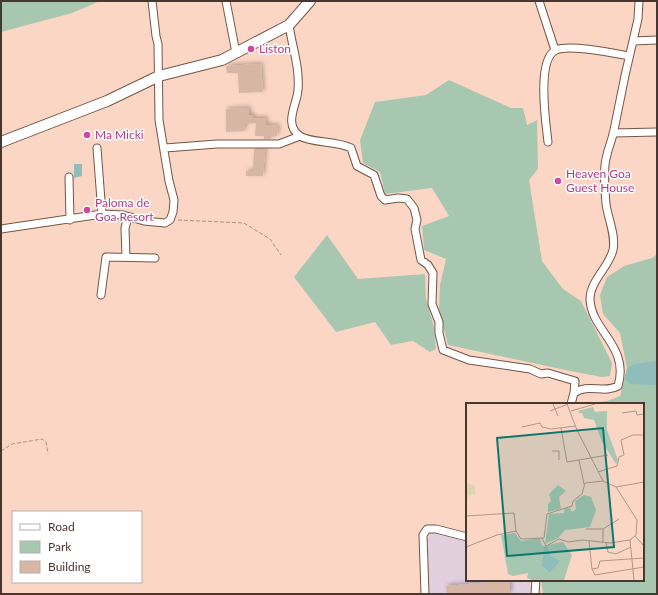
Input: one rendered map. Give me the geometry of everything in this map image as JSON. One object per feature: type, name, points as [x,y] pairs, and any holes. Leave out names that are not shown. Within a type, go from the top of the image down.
[{"type":"street","points":[[1,229],[70,220],[102,214],[165,223],[170,220],[173,212],[174,200],[169,182],[165,148],[159,120],[158,44],[152,1]]},
{"type":"street","points":[[226,1],[236,53]]},
{"type":"street","points":[[1,142],[107,101],[159,76],[222,60],[289,25],[310,1]]},
{"type":"street","points":[[539,1],[554,50]]},
{"type":"street","points":[[574,393],[580,389],[586,388],[612,390],[618,386],[621,375],[619,359],[612,342],[593,310],[590,299],[592,290],[613,250],[613,236],[606,204],[605,165],[638,19],[639,1]]},
{"type":"street","points":[[289,25],[298,79],[298,90],[291,120],[294,130],[300,136]]},
{"type":"street","points":[[633,41],[657,40]]},
{"type":"street","points":[[548,142],[544,72],[548,58],[554,50],[565,48],[580,49],[629,56]]},
{"type":"street","points":[[613,133],[657,132]]},
{"type":"street","points":[[165,148],[217,144],[279,144],[300,136],[343,144],[351,148],[357,166],[363,171],[374,175],[381,196],[385,200],[398,198],[407,199],[414,208],[417,220],[415,229],[421,260],[428,265],[433,273],[432,304],[438,322],[439,333],[444,350],[469,360],[530,368],[541,374],[548,373],[575,381],[571,403]]},
{"type":"street","points":[[97,148],[102,214]]},
{"type":"street","points":[[69,177],[70,220]]},
{"type":"street","points":[[126,257],[125,228],[128,217]]},
{"type":"street","points":[[101,295],[106,257],[155,258]]},
{"type":"street","points":[[425,594],[423,535],[427,529],[436,529],[466,536]]},
{"type":"street","points":[[535,594],[536,581]]},
{"type":"path","points":[[170,220],[244,223],[270,239],[281,255]]},
{"type":"path","points":[[1,451],[12,444],[42,439],[46,442],[48,454]]},
{"type":"shaded area","points":[[431,532],[466,539],[466,581],[530,581],[531,594],[428,594],[425,543]]},
{"type":"green space","points":[[1,1],[100,1],[72,13],[1,32]]},
{"type":"green space","points":[[449,80],[511,108],[523,108],[527,125],[537,120],[538,169],[529,180],[542,261],[563,289],[581,301],[612,363],[610,376],[602,377],[570,371],[448,345],[439,309],[440,285],[446,259],[424,250],[422,226],[449,216],[432,188],[385,194],[380,172],[363,163],[360,140],[375,102],[426,95]]},
{"type":"green space","points":[[327,235],[358,279],[425,274],[426,299],[434,327],[436,349],[430,352],[413,341],[391,345],[375,322],[336,332],[294,277]]},
{"type":"green space","points":[[657,254],[657,594],[543,594],[541,581],[644,581],[644,403],[592,403],[607,401],[620,396],[627,368],[620,333],[603,314],[600,295],[607,277],[624,266],[652,258]]},
{"type":"water","points":[[74,164],[82,164],[82,176],[74,178]]},
{"type":"water","points":[[657,361],[657,385],[630,384],[625,379],[627,368],[634,364]]},
{"type":"building","points":[[261,64],[263,92],[239,93],[238,73],[227,73],[226,66]]},
{"type":"building","points":[[249,108],[249,115],[253,115],[253,118],[266,118],[266,125],[278,126],[277,136],[272,136],[271,139],[264,139],[264,136],[255,136],[256,123],[245,124],[245,131],[226,132],[226,109]]},
{"type":"building","points":[[254,149],[265,149],[263,176],[246,176],[246,171],[253,171]]},
{"type":"building","points":[[510,582],[510,594],[447,594],[446,586]]},
{"type":"place","name":"Liston","points":[[251,49]]},
{"type":"place","name":"Ma Micki","points":[[87,135]]},
{"type":"place","name":"Heaven Goa Guest House","points":[[558,181]]},
{"type":"place","name":"Paloma de Goa Resort","points":[[87,210]]}]
